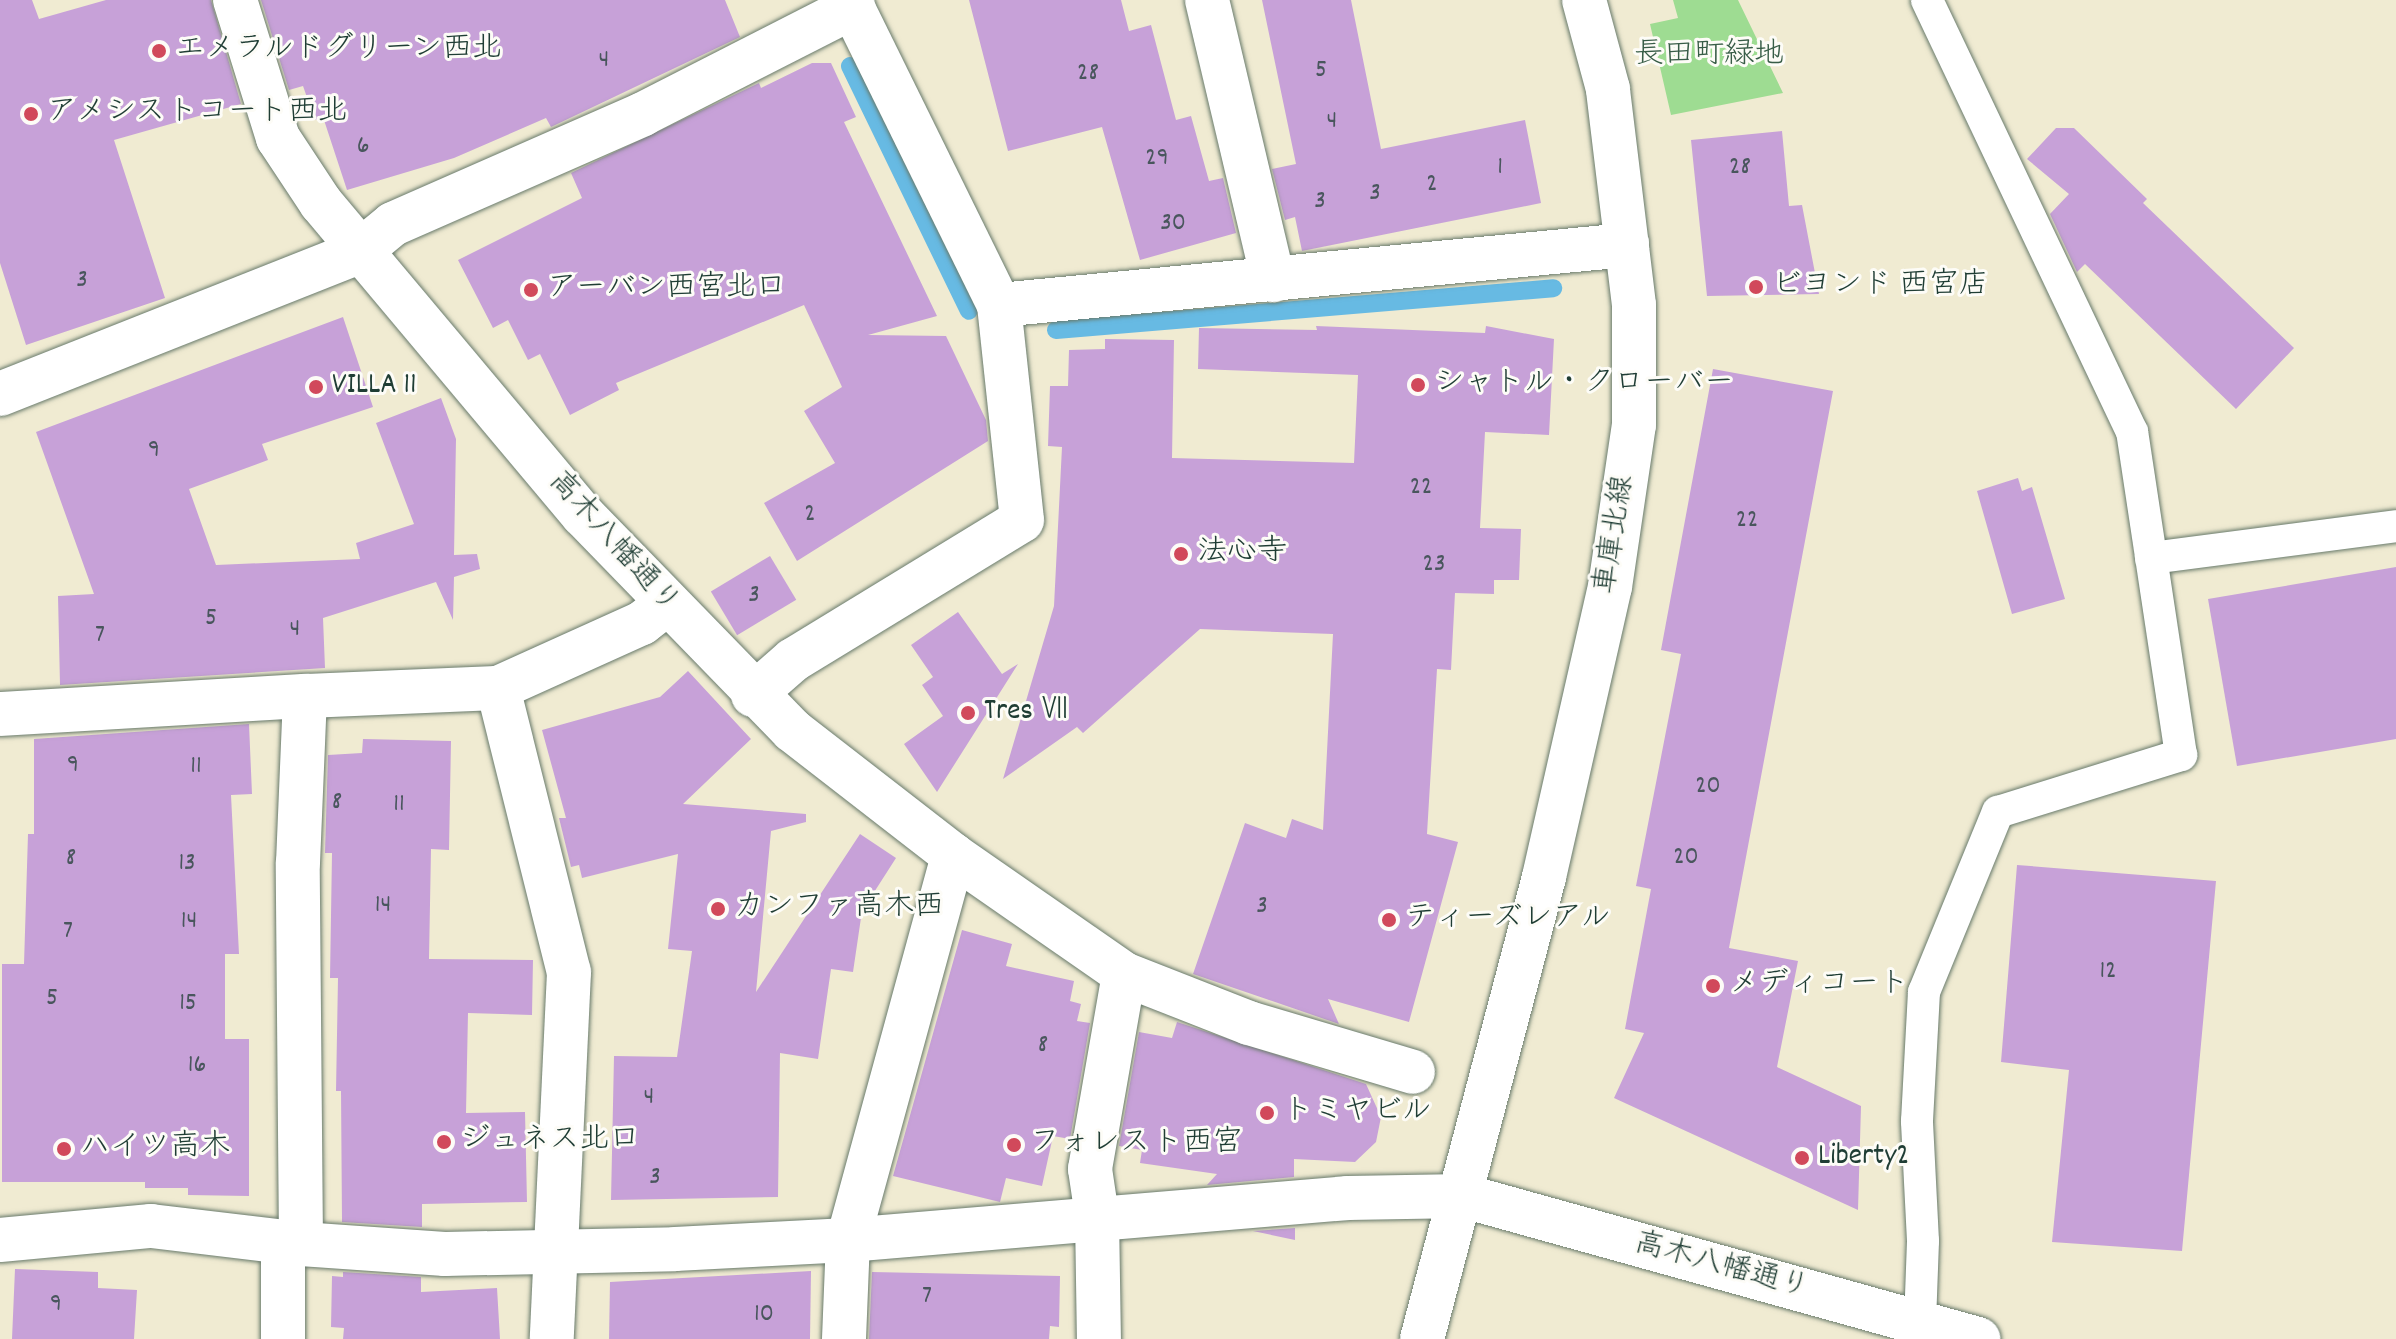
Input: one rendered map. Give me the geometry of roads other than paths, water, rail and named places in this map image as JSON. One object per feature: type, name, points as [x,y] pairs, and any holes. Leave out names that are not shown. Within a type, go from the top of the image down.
[{"type":"street","name":"高木八幡通り","points":[[235,0],[278,138],[359,252],[666,604],[753,695],[953,855],[1124,974],[1249,1023],[1413,1072]]},
{"type":"street","points":[[1207,0],[1273,280]]},
{"type":"street","name":"車庫北線","points":[[1422,1339],[1464,1196],[1610,587],[1634,425],[1634,305],[1627,245],[1608,89],[1584,0]]},
{"type":"street","points":[[0,394],[359,252],[393,224],[643,114],[851,4],[999,305],[1022,520],[793,660],[753,695]]},
{"type":"street","points":[[999,305],[1627,245]]},
{"type":"street","points":[[0,714],[498,688],[642,623],[666,604]]},
{"type":"street","points":[[498,688],[569,972],[552,1339]]},
{"type":"street","points":[[283,1339],[292,1244],[298,863],[305,696]]},
{"type":"street","points":[[844,1339],[848,1240],[953,855]]},
{"type":"street","points":[[1099,1339],[1097,1216],[1090,1169],[1124,974]]},
{"type":"street","name":"高木八幡通り","points":[[0,1240],[151,1226],[292,1244],[445,1254],[556,1251],[848,1240],[1097,1216],[1348,1198],[1464,1196],[1978,1339]]},
{"type":"lane","points":[[1920,1323],[1923,1241],[1917,1121],[1924,992],[1998,812],[2181,755],[2132,432],[1927,0]]},
{"type":"lane","points":[[2151,558],[2396,526]]},
{"type":"waterway","points":[[850,66],[969,311]]},
{"type":"waterway","points":[[1056,330],[1553,288]]},
{"type":"place","name":"エメラルドグリーン西北","points":[[159,51]]},
{"type":"place","name":"アメシストコート西北","points":[[31,114]]},
{"type":"place","name":"ビヨンド 西宮店","points":[[1756,287]]},
{"type":"place","name":"アーバン西宮北口","points":[[531,290]]},
{"type":"place","name":"シャトル・クローバー","points":[[1418,385]]},
{"type":"place","name":"VILLA 11","points":[[316,387]]},
{"type":"place","name":"法心寺","points":[[1181,554]]},
{"type":"place","name":"Tres Ⅶ","points":[[968,713]]},
{"type":"place","name":"カンファ高木西","points":[[718,909]]},
{"type":"place","name":"ティーズレアル","points":[[1389,920]]},
{"type":"place","name":"メディコート","points":[[1713,986]]},
{"type":"place","name":"トミヤビル","points":[[1267,1113]]},
{"type":"place","name":"ジュネス北口","points":[[444,1142]]},
{"type":"place","name":"フォレスト西宮","points":[[1014,1145]]},
{"type":"place","name":"ハイツ高木","points":[[64,1149]]},
{"type":"place","name":"Liberty2","points":[[1802,1158]]},
{"type":"park label","name":"長田町緑地","points":[[1709,57]]}]
